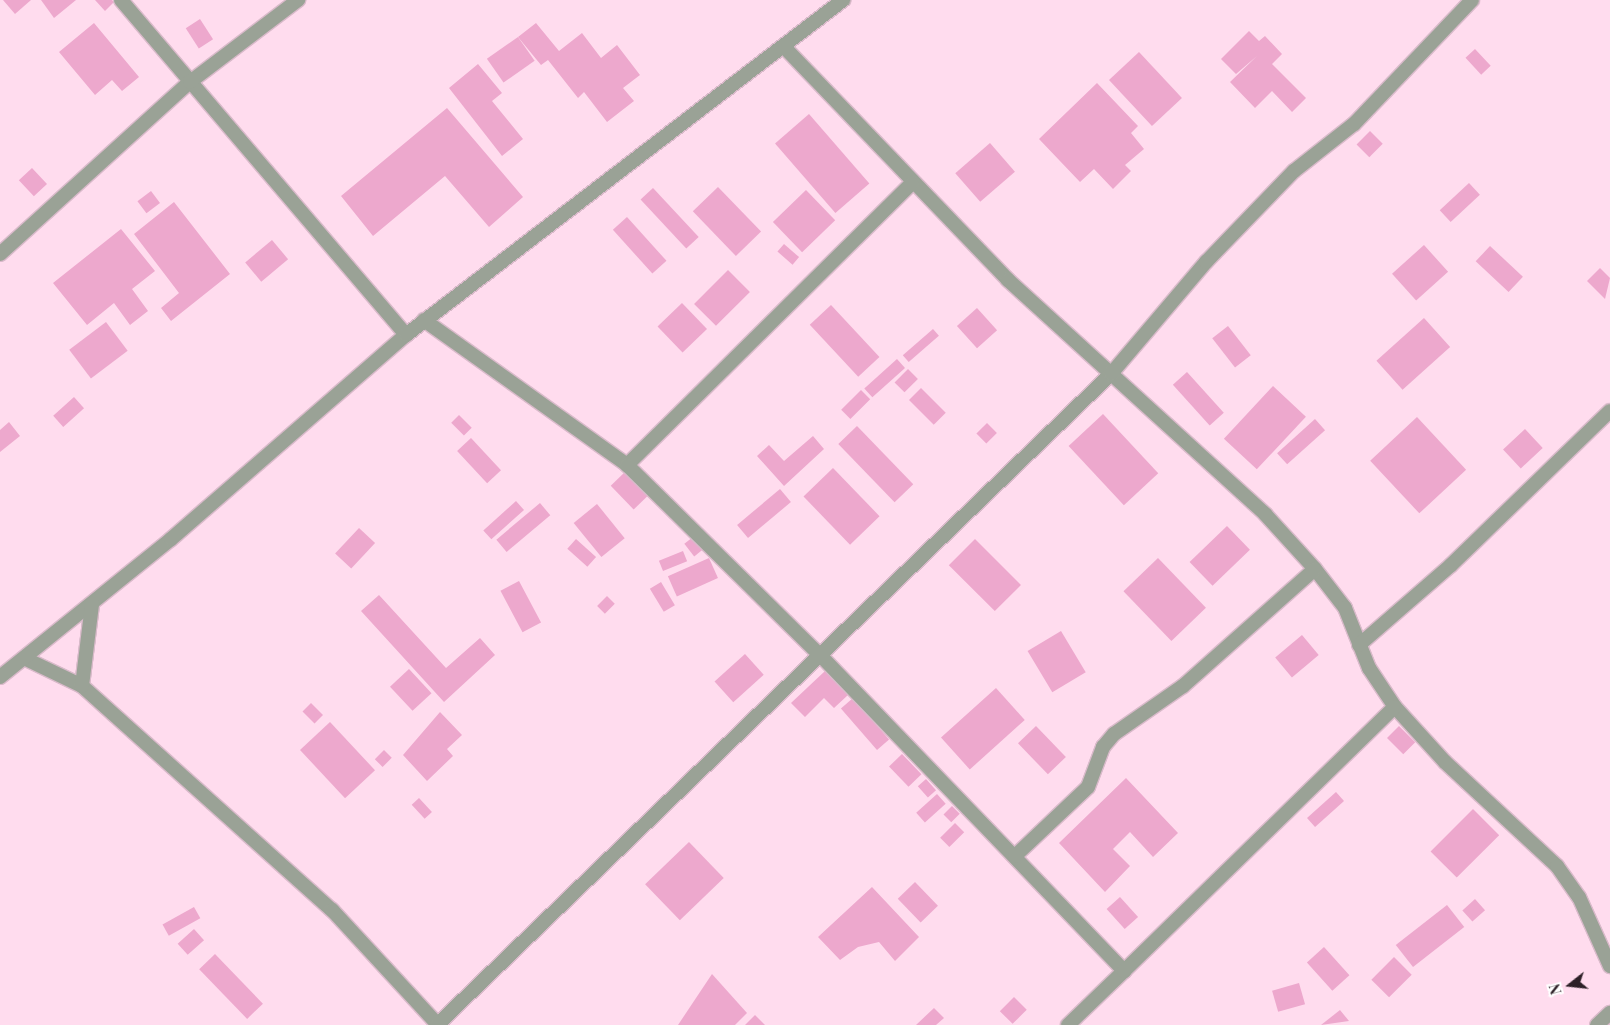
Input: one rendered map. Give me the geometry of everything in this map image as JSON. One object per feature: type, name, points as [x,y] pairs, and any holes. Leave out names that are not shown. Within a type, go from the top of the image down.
[{"type":"street","points":[[121,0],[406,335]]},
{"type":"street","points":[[0,254],[190,82],[298,0]]},
{"type":"street","points":[[26,659],[82,686],[332,910],[438,1025],[822,657],[1111,374],[1206,262],[1294,171],[1354,124],[1472,0]]},
{"type":"street","points":[[0,677],[26,659],[92,604],[424,320],[785,48],[835,2]]},
{"type":"street","points":[[785,48],[911,184],[1111,374],[1265,514],[1315,569],[1344,608],[1359,645],[1395,707],[1445,762],[1557,866],[1579,897],[1610,966]]},
{"type":"street","points":[[627,465],[911,184]]},
{"type":"street","points":[[424,320],[627,465],[822,657],[1015,856],[1124,972]]},
{"type":"street","points":[[1359,645],[1451,565],[1610,411]]},
{"type":"street","points":[[1015,856],[1088,787],[1103,748],[1114,734],[1183,686],[1315,569]]},
{"type":"street","points":[[82,686],[92,604]]},
{"type":"street","points":[[1068,1025],[1395,707]]},
{"type":"street","points":[[1597,1025],[1610,1013]]},
{"type":"building","points":[[3,0],[31,0],[15,14]]},
{"type":"building","points":[[41,0],[76,0],[54,18]]},
{"type":"building","points":[[95,0],[112,0],[114,2],[105,11]]},
{"type":"building","points":[[200,19],[213,39],[199,48],[186,28]]},
{"type":"building","points":[[94,23],[139,77],[122,91],[112,80],[95,95],[59,52]]},
{"type":"building","points":[[536,23],[559,51],[582,33],[601,58],[617,45],[640,75],[623,88],[634,101],[607,122],[584,92],[578,98],[548,60],[541,65],[518,37]]},
{"type":"building","points":[[1249,31],[1259,41],[1265,36],[1282,54],[1272,64],[1306,98],[1292,112],[1272,91],[1255,108],[1230,82],[1257,56],[1236,74],[1221,59]]},
{"type":"building","points":[[518,37],[535,61],[504,83],[487,59]]},
{"type":"building","points":[[1475,49],[1491,66],[1481,75],[1465,58]]},
{"type":"building","points":[[1139,52],[1182,98],[1152,126],[1109,80]]},
{"type":"building","points":[[478,64],[502,93],[492,101],[523,139],[502,156],[449,88]]},
{"type":"building","points":[[1097,83],[1138,126],[1131,133],[1144,149],[1125,165],[1131,171],[1113,189],[1094,169],[1080,182],[1039,139]]},
{"type":"building","points":[[447,108],[523,197],[489,227],[445,176],[373,236],[341,196]]},
{"type":"building","points":[[809,114],[869,183],[835,213],[775,144]]},
{"type":"building","points":[[1370,131],[1383,144],[1369,157],[1357,144]]},
{"type":"building","points":[[990,143],[1015,172],[980,202],[955,173]]},
{"type":"building","points":[[32,168],[47,184],[34,196],[19,180]]},
{"type":"building","points":[[1469,183],[1480,195],[1451,222],[1440,210]]},
{"type":"building","points":[[718,187],[761,232],[736,256],[693,211]]},
{"type":"building","points":[[653,188],[699,237],[686,249],[641,200]]},
{"type":"building","points":[[806,190],[835,220],[802,252],[773,222]]},
{"type":"building","points":[[151,191],[160,203],[146,213],[137,201]]},
{"type":"building","points":[[174,202],[230,274],[171,321],[161,308],[179,293],[134,234]]},
{"type":"building","points":[[627,217],[666,261],[652,274],[613,230]]},
{"type":"building","points":[[121,229],[155,271],[132,289],[148,311],[130,325],[114,303],[87,325],[53,283]]},
{"type":"building","points":[[272,240],[288,259],[261,282],[245,262]]},
{"type":"building","points":[[784,244],[799,257],[793,265],[777,252]]},
{"type":"building","points":[[1424,245],[1448,272],[1416,301],[1392,274]]},
{"type":"building","points":[[1490,246],[1523,277],[1509,292],[1476,261]]},
{"type":"building","points":[[1600,268],[1610,278],[1605,299],[1587,281]]},
{"type":"building","points":[[728,270],[750,292],[716,326],[694,304]]},
{"type":"building","points":[[682,303],[707,329],[683,353],[658,327]]},
{"type":"building","points":[[831,305],[879,357],[858,377],[810,325]]},
{"type":"building","points":[[977,308],[997,330],[977,348],[957,326]]},
{"type":"building","points":[[1424,318],[1450,347],[1403,390],[1376,361]]},
{"type":"building","points":[[106,322],[128,351],[91,378],[69,350]]},
{"type":"building","points":[[1228,326],[1251,355],[1235,367],[1212,338]]},
{"type":"building","points":[[933,329],[939,336],[909,362],[903,355]]},
{"type":"building","points":[[897,359],[905,368],[872,397],[864,388]]},
{"type":"building","points":[[908,369],[918,379],[904,392],[895,382]]},
{"type":"building","points":[[1187,372],[1224,413],[1210,426],[1173,385]]},
{"type":"building","points":[[1273,386],[1306,417],[1257,469],[1224,439]]},
{"type":"building","points":[[921,388],[946,413],[934,425],[909,400]]},
{"type":"building","points":[[861,390],[870,399],[850,419],[841,410]]},
{"type":"building","points":[[74,397],[84,408],[63,427],[53,416]]},
{"type":"building","points":[[1103,414],[1158,473],[1124,505],[1069,446]]},
{"type":"building","points":[[459,415],[472,428],[464,436],[451,423]]},
{"type":"building","points":[[1417,417],[1466,470],[1419,513],[1370,461]]},
{"type":"building","points":[[1315,419],[1325,430],[1287,464],[1277,453]]},
{"type":"building","points":[[9,422],[20,436],[0,452],[0,430]]},
{"type":"building","points":[[987,423],[997,433],[986,444],[976,434]]},
{"type":"building","points":[[857,426],[913,484],[895,502],[838,444]]},
{"type":"building","points":[[1525,429],[1543,448],[1521,468],[1503,449]]},
{"type":"building","points":[[813,436],[824,449],[784,486],[757,456],[769,445],[784,461]]},
{"type":"building","points":[[471,438],[501,470],[487,483],[457,451]]},
{"type":"building","points":[[833,468],[880,516],[850,545],[804,496]]},
{"type":"building","points":[[628,469],[651,493],[634,509],[611,486]]},
{"type":"building","points":[[780,489],[791,502],[748,538],[737,525]]},
{"type":"building","points":[[516,501],[524,510],[491,539],[483,530]]},
{"type":"building","points":[[540,503],[550,515],[507,552],[496,540]]},
{"type":"building","points":[[597,504],[625,538],[601,557],[574,523]]},
{"type":"building","points":[[1227,526],[1250,550],[1213,586],[1190,562]]},
{"type":"building","points":[[359,528],[375,543],[351,569],[335,554]]},
{"type":"building","points":[[693,537],[703,550],[694,556],[684,544]]},
{"type":"building","points":[[576,539],[596,557],[587,567],[567,549]]},
{"type":"building","points":[[975,539],[1021,585],[995,611],[949,565]]},
{"type":"building","points":[[683,551],[687,561],[663,571],[659,561]]},
{"type":"building","points":[[709,558],[718,578],[677,596],[668,576]]},
{"type":"building","points":[[1158,558],[1206,608],[1171,641],[1123,591]]},
{"type":"building","points":[[519,581],[541,622],[523,632],[500,591]]},
{"type":"building","points":[[661,582],[675,605],[664,612],[650,589]]},
{"type":"building","points":[[379,595],[446,668],[480,638],[495,655],[444,702],[361,611]]},
{"type":"building","points":[[607,596],[615,604],[605,614],[597,606]]},
{"type":"building","points":[[1061,631],[1086,672],[1052,692],[1028,651]]},
{"type":"building","points":[[1302,635],[1319,655],[1292,677],[1275,657]]},
{"type":"building","points":[[745,654],[764,675],[733,702],[715,681]]},
{"type":"building","points":[[409,669],[432,693],[412,711],[390,687]]},
{"type":"building","points":[[825,671],[848,695],[834,708],[824,698],[805,717],[791,703]]},
{"type":"building","points":[[996,688],[1025,720],[970,769],[941,738]]},
{"type":"building","points":[[853,698],[889,740],[877,750],[841,708]]},
{"type":"building","points":[[311,703],[323,715],[315,724],[303,711]]},
{"type":"building","points":[[440,712],[462,735],[447,749],[453,756],[427,781],[403,755]]},
{"type":"building","points":[[330,722],[375,770],[345,798],[300,750]]},
{"type":"building","points":[[1036,726],[1066,757],[1048,774],[1018,743]]},
{"type":"building","points":[[1399,726],[1415,742],[1403,754],[1387,738]]},
{"type":"building","points":[[384,750],[392,758],[383,767],[375,759]]},
{"type":"building","points":[[902,754],[921,774],[909,787],[889,767]]},
{"type":"building","points":[[1126,778],[1178,833],[1153,857],[1130,832],[1113,849],[1130,866],[1105,892],[1059,843]]},
{"type":"building","points":[[926,779],[936,790],[928,798],[918,786]]},
{"type":"building","points":[[1336,792],[1344,801],[1315,827],[1307,818]]},
{"type":"building","points":[[937,794],[946,804],[925,822],[916,813]]},
{"type":"building","points":[[419,798],[432,812],[425,819],[412,805]]},
{"type":"building","points":[[952,806],[960,814],[951,822],[944,814]]},
{"type":"building","points":[[1473,809],[1499,835],[1457,878],[1431,851]]},
{"type":"building","points":[[955,823],[964,832],[949,847],[940,838]]},
{"type":"building","points":[[689,842],[724,878],[680,920],[645,884]]},
{"type":"building","points":[[915,882],[938,906],[921,922],[898,899]]},
{"type":"building","points":[[872,887],[919,937],[895,961],[879,942],[858,947],[840,960],[818,937]]},
{"type":"building","points":[[1120,897],[1138,917],[1125,929],[1107,909]]},
{"type":"building","points":[[1475,899],[1485,910],[1472,922],[1462,910]]},
{"type":"building","points":[[1447,905],[1464,927],[1413,967],[1396,945]]},
{"type":"building","points":[[194,907],[200,918],[169,936],[163,924]]},
{"type":"building","points":[[194,929],[204,940],[188,955],[178,944]]},
{"type":"building","points":[[1324,947],[1349,975],[1332,991],[1307,962]]},
{"type":"building","points":[[215,954],[263,1004],[247,1019],[199,969]]},
{"type":"building","points":[[1394,957],[1412,975],[1389,997],[1371,980]]},
{"type":"building","points":[[712,974],[747,1013],[735,1025],[678,1025]]},
{"type":"building","points":[[1299,983],[1305,1004],[1278,1012],[1272,991]]},
{"type":"building","points":[[1014,997],[1027,1010],[1013,1024],[1000,1011]]},
{"type":"building","points":[[934,1008],[944,1018],[936,1025],[916,1025]]},
{"type":"building","points":[[1340,1010],[1349,1021],[1321,1025]]},
{"type":"building","points":[[755,1015],[765,1025],[745,1025]]}]
